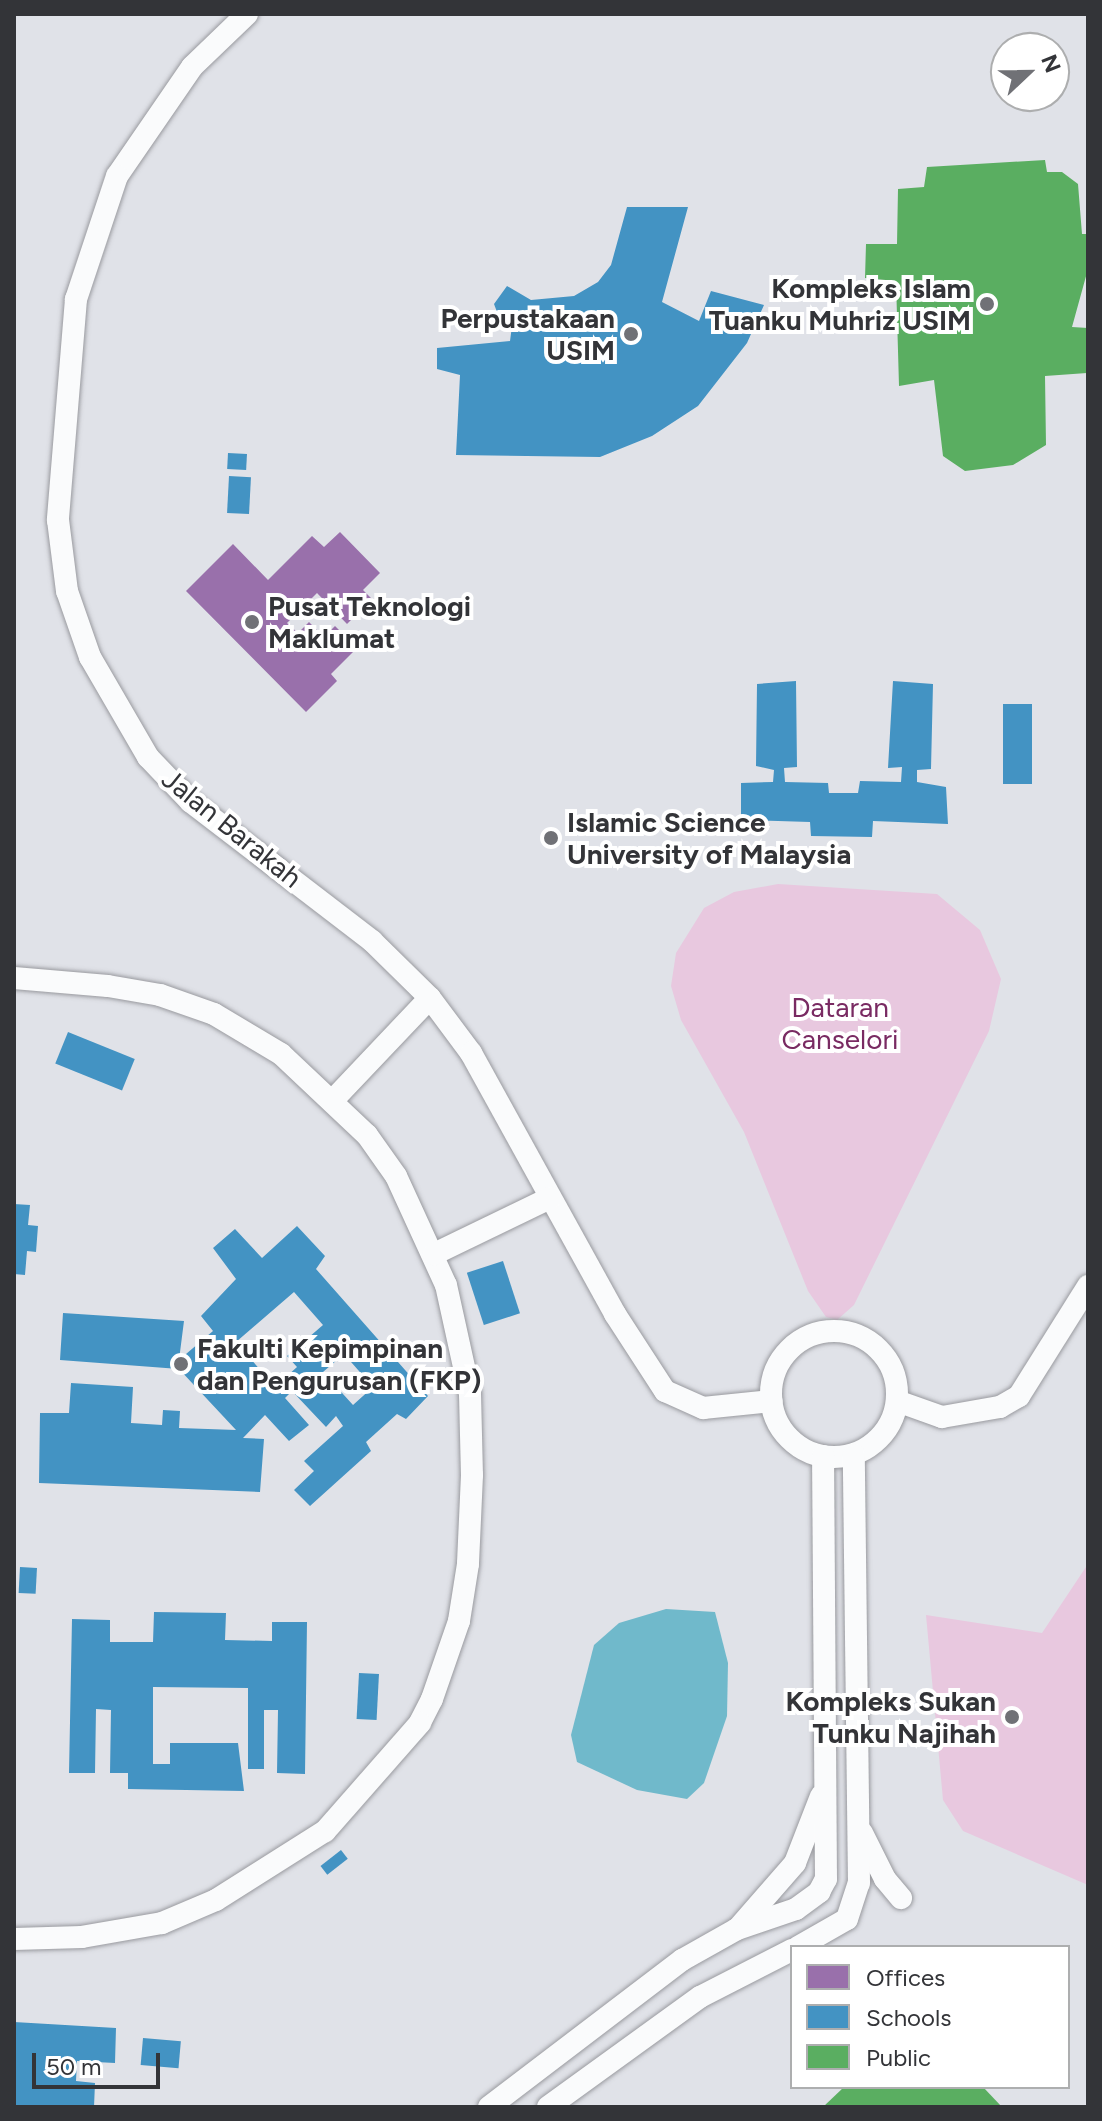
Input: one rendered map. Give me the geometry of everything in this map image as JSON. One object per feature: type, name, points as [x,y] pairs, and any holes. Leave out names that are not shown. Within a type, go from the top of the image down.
[{"type":"street","name":"Jalan Barakah","points":[[247,14],[192,67],[117,176],[92,239],[76,299],[66,374],[58,520],[67,591],[90,657],[148,757],[191,802],[372,941],[430,998],[471,1053],[637,1352],[665,1391],[703,1408],[772,1401]]},
{"type":"street","points":[[14,978],[108,986],[203,1009],[256,1037],[334,1099],[396,1176],[434,1254],[459,1330],[470,1394],[472,1475],[468,1564],[459,1621],[420,1723],[325,1831],[288,1859],[197,1910],[120,1933],[14,1939]]},
{"type":"street","points":[[334,1099],[430,998]]},
{"type":"street","points":[[434,1254],[550,1198]]},
{"type":"street","points":[[897,1401],[942,1417],[1000,1407],[1019,1396],[1088,1286]]},
{"type":"street","points":[[826,1332],[861,1337],[877,1348],[896,1382],[897,1401],[883,1435],[854,1455],[823,1456],[788,1437],[772,1401],[780,1362],[792,1347],[826,1332]]},
{"type":"street","points":[[802,1945],[839,1927],[853,1910],[859,1883],[854,1455]]},
{"type":"street","points":[[489,2107],[682,1960],[737,1929],[796,1909],[819,1892],[829,1867],[824,1788],[823,1456]]},
{"type":"street","points":[[737,1929],[795,1863],[824,1788]]},
{"type":"street","points":[[858,1792],[868,1850],[901,1898]]},
{"type":"street","points":[[548,2107],[700,1997],[790,1951]]},
{"type":"green space","name":"Dataran Canselori","points":[[778,884],[937,894],[980,930],[1001,979],[989,1031],[854,1305],[837,1320],[826,1317],[808,1291],[744,1132],[681,1020],[671,986],[676,953],[704,908],[734,892]]},
{"type":"green space","name":"Kompleks Sukan Tunku Najihah","points":[[1088,1564],[1088,1885],[963,1831],[943,1800],[926,1615],[1042,1633]]},
{"type":"water","points":[[666,1609],[715,1612],[728,1663],[727,1716],[704,1783],[687,1799],[637,1790],[577,1762],[571,1735],[594,1645],[619,1623]]},
{"type":"building: Offices","name":"Pusat Teknologi Maklumat","points":[[340,532],[380,573],[363,590],[372,599],[347,624],[317,593],[287,623],[298,633],[309,622],[321,634],[312,642],[315,646],[335,626],[357,648],[331,674],[337,681],[306,712],[186,591],[233,544],[268,580],[312,536],[324,547]]},
{"type":"building: Schools","name":"Perpustakaan USIM","points":[[627,207],[688,207],[662,302],[699,321],[711,291],[764,305],[747,343],[698,406],[652,436],[600,457],[456,455],[460,375],[437,369],[437,348],[510,341],[512,326],[500,320],[494,304],[507,286],[531,300],[574,296],[598,282],[611,265]]},
{"type":"building: Schools","points":[[228,453],[247,454],[246,470],[227,469]]},
{"type":"building: Schools","points":[[229,476],[251,477],[249,514],[227,513]]},
{"type":"building: Schools","points":[[796,681],[797,767],[784,768],[785,782],[828,783],[829,793],[858,793],[860,781],[901,782],[902,767],[888,768],[893,681],[933,684],[931,769],[917,770],[917,782],[946,787],[948,824],[873,821],[872,837],[811,836],[810,822],[741,820],[741,783],[773,782],[774,770],[756,766],[757,684]]},
{"type":"building: Schools","points":[[1003,704],[1032,704],[1032,784],[1003,784]]},
{"type":"building: Schools","points":[[68,1032],[135,1059],[122,1090],[55,1064]]},
{"type":"building: Schools","points":[[14,1204],[30,1205],[28,1225],[38,1226],[36,1252],[27,1251],[25,1275],[14,1274]]},
{"type":"building: Schools","name":"Fakulti Kepimpinan dan Pengurusan (FKP)","points":[[297,1226],[325,1256],[316,1269],[428,1396],[406,1419],[397,1414],[366,1442],[371,1451],[310,1506],[294,1490],[314,1471],[304,1461],[343,1426],[336,1416],[326,1427],[292,1391],[285,1398],[309,1425],[289,1441],[265,1415],[243,1438],[264,1439],[260,1492],[39,1483],[40,1413],[69,1413],[71,1383],[133,1387],[131,1423],[162,1425],[163,1410],[180,1411],[179,1428],[236,1430],[179,1369],[60,1360],[63,1313],[184,1321],[179,1360],[213,1331],[201,1316],[236,1279],[213,1248],[235,1229],[262,1258]],"holes":[[[294,1292],[323,1325],[287,1356],[297,1367],[275,1387],[236,1342]],[[344,1354],[373,1387],[353,1405],[323,1372]]]},
{"type":"building: Schools","points":[[503,1261],[520,1313],[484,1325],[467,1273]]},
{"type":"building: Schools","points":[[20,1567],[37,1568],[36,1594],[19,1593]]},
{"type":"building: Schools","points":[[154,1612],[226,1613],[225,1640],[272,1641],[272,1622],[307,1622],[305,1774],[277,1773],[278,1710],[264,1710],[264,1769],[248,1769],[248,1688],[153,1687],[153,1764],[170,1764],[170,1743],[238,1743],[244,1791],[128,1789],[128,1773],[110,1773],[111,1710],[96,1709],[95,1773],[69,1773],[72,1619],[110,1620],[110,1642],[153,1642]]},
{"type":"building: Schools","points":[[359,1673],[379,1674],[377,1720],[357,1719]]},
{"type":"building: Schools","points":[[341,1850],[348,1859],[327,1875],[321,1866]]},
{"type":"building: Schools","points":[[14,2022],[116,2028],[115,2063],[77,2061],[76,2081],[95,2083],[94,2107],[14,2107]]},
{"type":"building: Schools","points":[[143,2038],[181,2041],[179,2068],[141,2065]]},
{"type":"building: Public","name":"Kompleks Islam Tuanku Muhriz USIM","points":[[1045,160],[1047,172],[1062,172],[1078,184],[1082,234],[1088,234],[1088,269],[1072,327],[1088,328],[1087,373],[1045,376],[1046,445],[1013,465],[965,471],[943,456],[934,380],[899,386],[896,281],[865,278],[866,244],[897,244],[898,189],[924,187],[927,167]]},
{"type":"building: Public","points":[[842,2089],[985,2089],[1002,2107],[823,2107]]},
{"type":"place","name":"Kompleks Islam Tuanku Muhriz USIM","points":[[987,304]]},
{"type":"place","name":"Perpustakaan USIM","points":[[631,334]]},
{"type":"place","name":"Pusat Teknologi Maklumat","points":[[252,622]]},
{"type":"place","name":"Islamic Science University of Malaysia","points":[[551,838]]},
{"type":"place","name":"Fakulti Kepimpinan dan Pengurusan (FKP)","points":[[181,1364]]},
{"type":"place","name":"Kompleks Sukan Tunku Najihah","points":[[1012,1717]]}]
